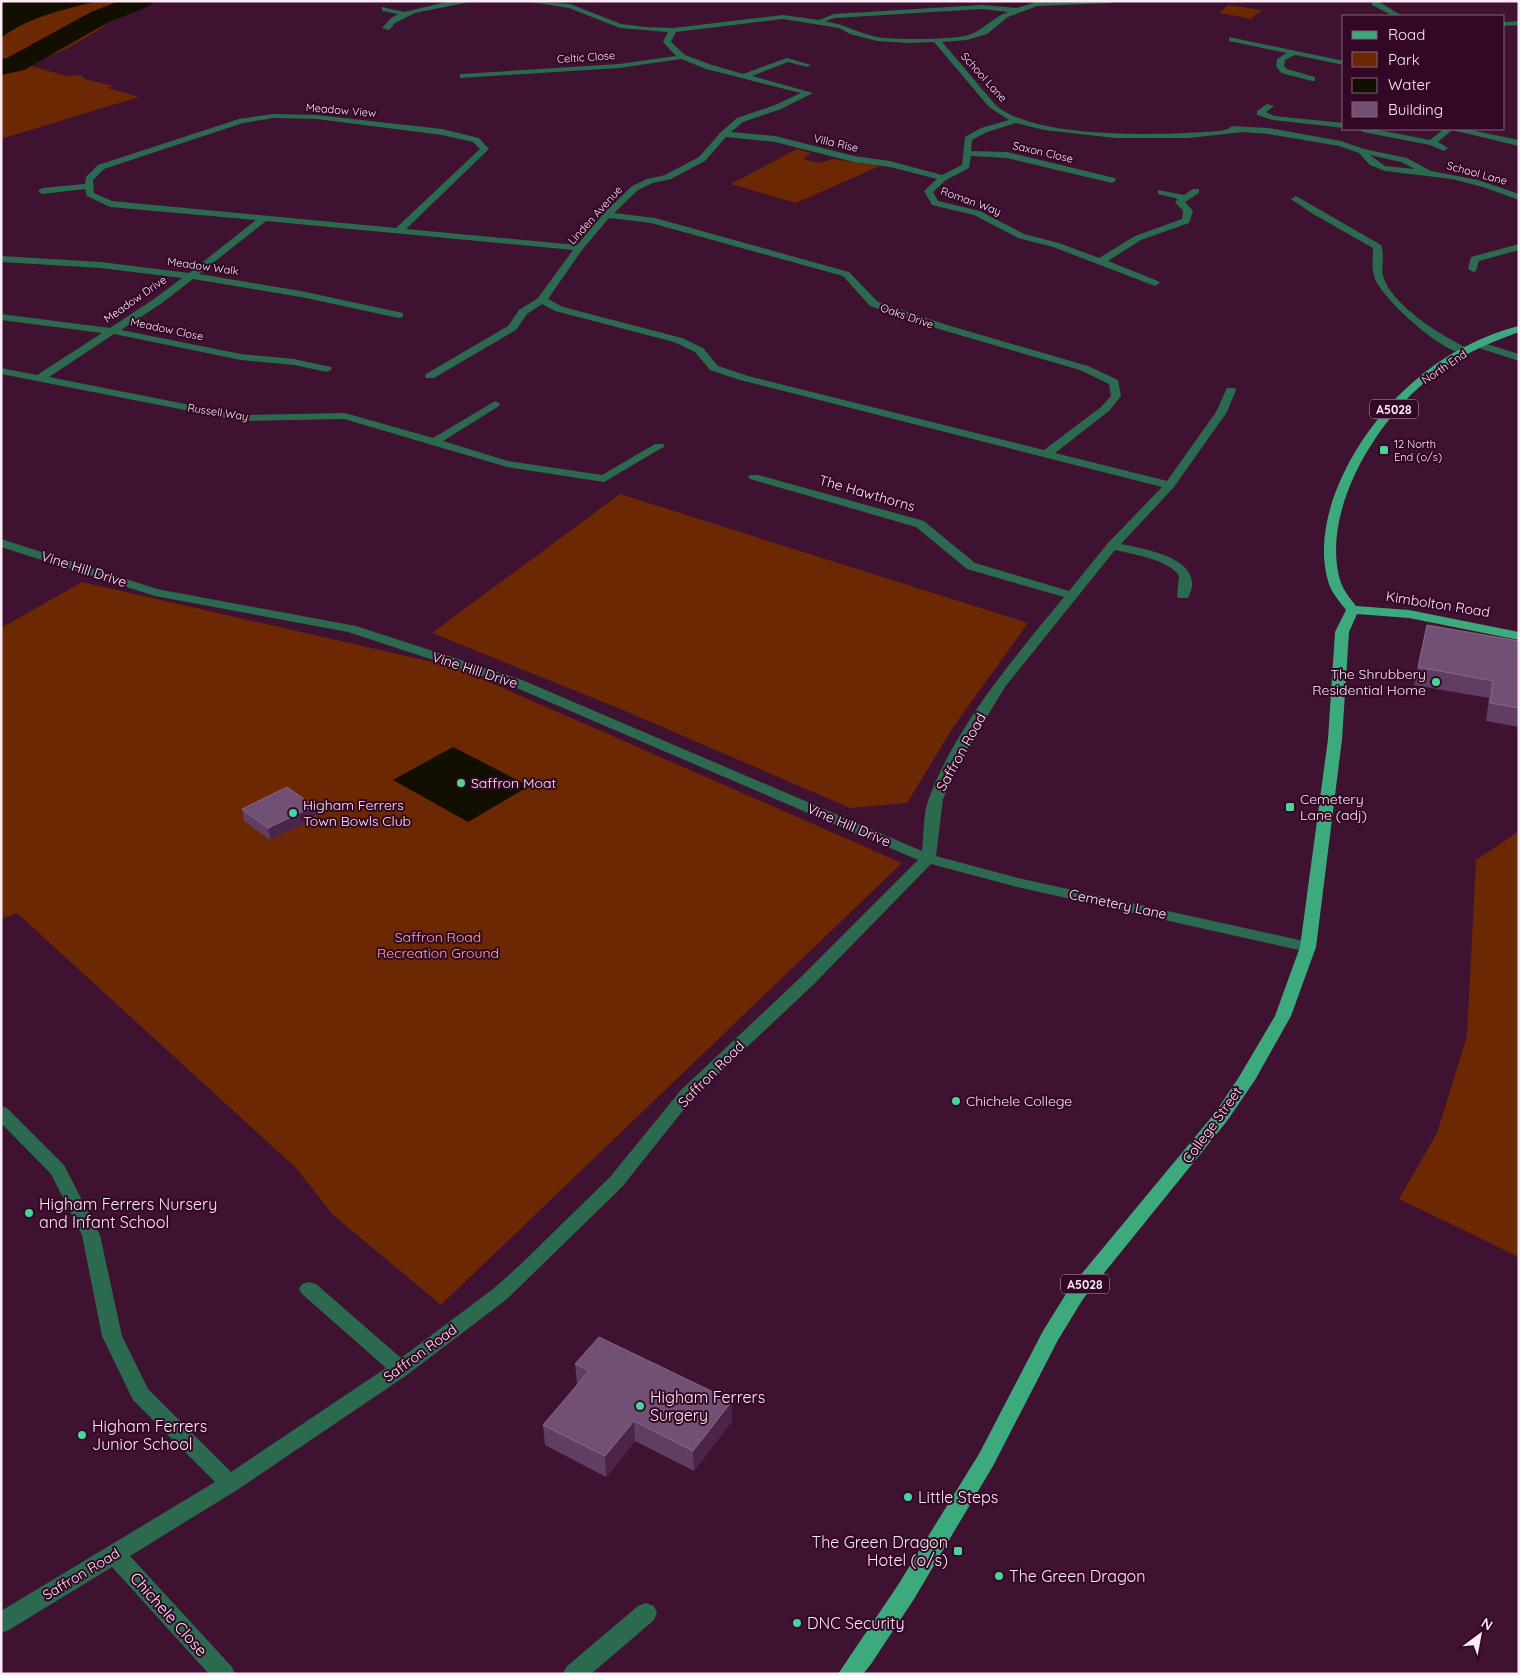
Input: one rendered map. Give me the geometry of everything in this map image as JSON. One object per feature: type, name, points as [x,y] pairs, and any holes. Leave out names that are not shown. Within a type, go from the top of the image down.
[{"type":"main road","name":"North End","points":[[1352,610],[1334,582],[1330,564],[1330,538],[1339,502],[1350,474],[1368,442],[1410,390],[1428,375],[1465,351],[1519,328]]},
{"type":"main road","name":"Kimbolton Road","points":[[1352,610],[1409,614],[1519,636]]},
{"type":"main road","name":"College Street","points":[[849,1674],[863,1657],[906,1592],[986,1460],[1050,1336],[1076,1294],[1221,1117],[1246,1080],[1283,1016],[1308,946],[1335,739],[1342,632],[1352,610]]},
{"type":"street","points":[[386,28],[390,21],[405,14],[471,1]]},
{"type":"street","points":[[529,1],[570,6],[583,1]]},
{"type":"street","points":[[816,21],[834,16],[982,7],[1015,10],[1036,4],[1111,1]]},
{"type":"street","points":[[1375,3],[1396,15]]},
{"type":"street","name":"School Lane","points":[[570,6],[620,26],[645,29],[673,30],[783,17],[841,26],[878,39],[937,41],[967,38],[984,32],[1005,15],[1015,10]]},
{"type":"street","points":[[385,9],[405,14]]},
{"type":"street","points":[[1505,24],[1519,23]]},
{"type":"street","points":[[673,30],[667,42],[682,57]]},
{"type":"street","points":[[1232,39],[1342,62]]},
{"type":"street","name":"School Lane","points":[[937,41],[997,111],[1016,120],[1067,132],[1145,136],[1226,133],[1242,130],[1268,131],[1317,139],[1404,160],[1420,166],[1430,173],[1470,181],[1519,197]]},
{"type":"street","points":[[1295,52],[1280,59],[1280,66],[1284,71],[1312,79]]},
{"type":"street","name":"Celtic Close","points":[[463,76],[491,71],[619,66],[682,57]]},
{"type":"street","name":"Linden Avenue","points":[[430,376],[512,328],[523,312],[542,300],[579,248],[607,215],[635,188],[650,181],[668,177],[688,169],[702,159],[724,134],[740,120],[809,94],[709,67],[682,57]]},
{"type":"street","points":[[744,76],[787,60],[807,65]]},
{"type":"street","points":[[1270,106],[1260,113],[1274,118],[1342,126]]},
{"type":"street","name":"Meadow View","points":[[89,186],[89,179],[101,167],[242,120],[273,116],[317,118],[422,129],[476,140],[485,149],[398,231]]},
{"type":"street","name":"Roman Way","points":[[1016,120],[984,130],[968,139],[966,166],[943,178],[928,191],[935,203],[977,213],[1002,224],[1021,236],[1056,245],[1155,283]]},
{"type":"street","points":[[1368,130],[1432,143],[1444,148]]},
{"type":"street","points":[[1432,143],[1448,130]]},
{"type":"street","points":[[1460,130],[1519,143]]},
{"type":"street","name":"Villa Rise","points":[[724,134],[775,140],[854,159],[890,164],[943,178]]},
{"type":"street","points":[[1362,151],[1371,162],[1382,168],[1430,173]]},
{"type":"street","name":"Saxon Close","points":[[968,152],[1007,155],[1112,180]]},
{"type":"street","points":[[42,191],[89,186],[90,194],[110,204],[579,248]]},
{"type":"street","points":[[1100,262],[1138,238],[1186,221],[1188,211],[1180,202],[1196,191]]},
{"type":"street","points":[[1161,192],[1186,198]]},
{"type":"street","points":[[1296,199],[1314,212],[1355,231],[1378,247],[1378,278],[1398,305],[1442,341],[1465,351]]},
{"type":"street","name":"Oaks Drive","points":[[607,215],[652,220],[846,274],[874,304],[942,327],[1084,368],[1114,382],[1116,396],[1105,409],[1046,454]]},
{"type":"street","name":"Meadow Drive","points":[[40,378],[158,301],[265,218]]},
{"type":"street","points":[[1473,269],[1474,259],[1519,247]]},
{"type":"street","name":"Meadow Walk","points":[[1,259],[36,260],[191,275],[323,298],[399,315]]},
{"type":"street","points":[[542,300],[559,309],[678,340],[699,350],[714,368],[744,378],[1170,485]]},
{"type":"street","name":"Meadow Close","points":[[1,317],[112,331],[241,357],[294,362],[327,369]]},
{"type":"street","points":[[1480,345],[1519,358]]},
{"type":"street","name":"Russell Way","points":[[1,371],[241,418],[345,416],[506,464],[604,480],[659,446]]},
{"type":"street","name":"Saffron Road","points":[[1,1623],[230,1484],[400,1369],[500,1294],[616,1182],[688,1094],[808,980],[928,859],[936,799],[958,753],[999,685],[1112,546],[1170,485],[1221,412],[1231,390]]},
{"type":"street","points":[[433,443],[495,404]]},
{"type":"street","name":"The Hawthorns","points":[[754,477],[920,524],[971,566],[1073,596]]},
{"type":"street","name":"Vine Hill Drive","points":[[1,542],[155,592],[351,629],[516,683],[928,859]]},
{"type":"street","points":[[1112,546],[1148,554],[1180,567],[1185,576],[1183,595]]},
{"type":"street","name":"Cemetery Lane","points":[[928,859],[1017,882],[1308,946]]},
{"type":"street","points":[[1,1112],[58,1170],[91,1236],[112,1336],[140,1394],[230,1484]]},
{"type":"street","points":[[309,1289],[400,1369]]},
{"type":"street","name":"Chichele Close","points":[[114,1554],[224,1674]]},
{"type":"street","points":[[574,1674],[646,1613]]},
{"type":"green space","points":[[1,1],[142,1],[136,3],[100,29],[66,49],[27,65],[67,76],[81,75],[85,79],[113,86],[108,88],[139,97],[1,139]]},
{"type":"green space","points":[[1228,5],[1262,10],[1251,19],[1219,13]]},
{"type":"green space","points":[[797,149],[811,153],[803,159],[819,163],[834,159],[880,166],[796,203],[731,184]]},
{"type":"green space","points":[[620,494],[1028,623],[954,726],[907,803],[850,808],[623,710],[432,633]]},
{"type":"green space","name":"Saffron Road Recreation Ground","points":[[82,582],[455,667],[902,863],[441,1305],[332,1214],[297,1169],[17,913],[1,919],[1,628]]},
{"type":"green space","points":[[1519,831],[1519,1257],[1399,1199],[1437,1133],[1467,1036],[1476,860]]},
{"type":"water","points":[[1,1],[98,1],[35,19],[1,38]]},
{"type":"water","name":"Saffron Moat","points":[[453,747],[529,786],[468,822],[393,780]]},
{"type":"building","name":"The Shrubbery Residential Home","points":[[1427,625],[1519,641],[1519,708],[1490,703],[1493,681],[1418,667]]},
{"type":"building","points":[[287,787],[314,806],[268,828],[242,809]]},
{"type":"building","name":"Higham Ferrers Surgery","points":[[599,1337],[732,1401],[693,1451],[634,1421],[605,1456],[543,1425],[589,1371],[575,1364]]},
{"type":"waterway","points":[[1,67],[15,64],[100,17],[142,1]]},
{"type":"place","name":"12 North End (o/s)","points":[[1384,450]]},
{"type":"place","name":"The Shrubbery Residential Home","points":[[1436,682]]},
{"type":"place","name":"Saffron Moat","points":[[461,783]]},
{"type":"place","name":"Cemetery Lane (adj)","points":[[1290,807]]},
{"type":"place","name":"Higham Ferrers Town Bowls Club","points":[[293,813]]},
{"type":"place","name":"Chichele College","points":[[956,1101]]},
{"type":"place","name":"Higham Ferrers Nursery and Infant School","points":[[29,1213]]},
{"type":"place","name":"Higham Ferrers Surgery","points":[[640,1406]]},
{"type":"place","name":"Higham Ferrers Junior School","points":[[82,1435]]},
{"type":"place","name":"Little Steps","points":[[908,1497]]},
{"type":"place","name":"The Green Dragon Hotel (o/s)","points":[[958,1551]]},
{"type":"place","name":"The Green Dragon","points":[[999,1576]]},
{"type":"place","name":"DNC Security","points":[[797,1623]]}]
